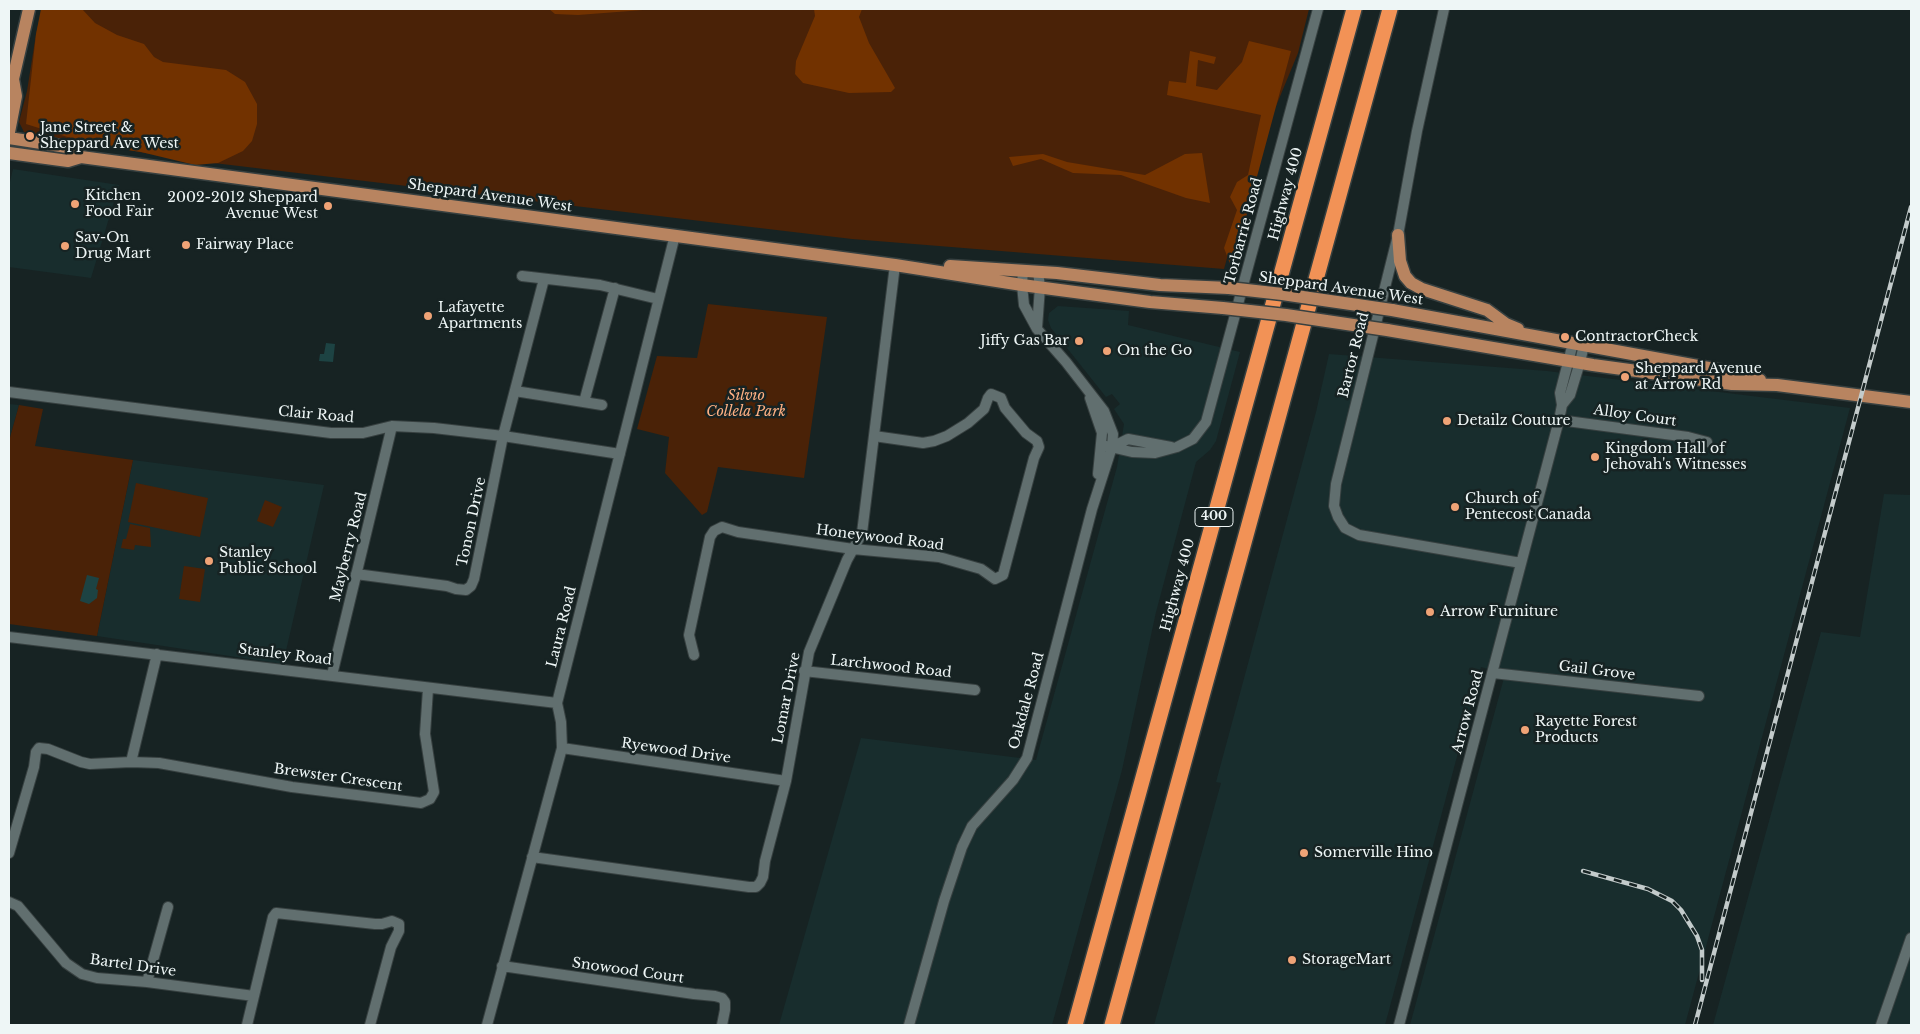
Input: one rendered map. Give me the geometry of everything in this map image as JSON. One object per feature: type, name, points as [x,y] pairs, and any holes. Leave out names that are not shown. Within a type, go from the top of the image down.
[{"type":"highway","name":"Highway 400","points":[[1075,1025],[1354,9]]},
{"type":"highway","name":"400","points":[[1112,1025],[1390,9]]},
{"type":"main road","points":[[9,132],[16,96],[11,81],[29,9]]},
{"type":"main road","name":"Sheppard Avenue West","points":[[9,138],[68,147],[80,157]]},
{"type":"main road","name":"Sheppard Avenue West","points":[[9,153],[68,161],[80,157],[674,235],[1150,302],[1295,316],[1574,361],[1732,384],[1777,385],[1911,402]]},
{"type":"main road","points":[[1398,235],[1400,261],[1405,276],[1410,283],[1422,289],[1487,310],[1506,324],[1526,334]]},
{"type":"main road","name":"Sheppard Avenue West","points":[[895,265],[1038,272],[1160,285],[1229,288],[1282,294],[1392,310],[1526,334],[1736,373],[1777,385]]},
{"type":"street","name":"Torbarrie Road","points":[[1107,446],[1132,452],[1155,453],[1177,448],[1193,439],[1206,422],[1318,9]]},
{"type":"street","name":"Bartor Road","points":[[1444,9],[1417,132],[1398,235],[1336,484],[1334,506],[1345,528],[1359,535],[1521,563]]},
{"type":"street","name":"Laura Road","points":[[487,1025],[562,748],[561,722],[557,704],[674,235]]},
{"type":"street","name":"Lomar Drive","points":[[532,857],[749,887],[756,887],[763,877],[786,781],[804,671],[809,652],[853,549],[862,533],[895,265]]},
{"type":"street","name":"Oakdale Road","points":[[909,1025],[944,901],[962,847],[972,826],[1013,780],[1027,758],[1107,446],[1088,390],[1037,329],[1024,305],[1023,271]]},
{"type":"street","points":[[1037,329],[1040,287],[1038,272]]},
{"type":"street","points":[[522,276],[615,288],[658,299]]},
{"type":"street","points":[[504,436],[544,279]]},
{"type":"street","points":[[584,402],[615,288]]},
{"type":"street","name":"Arrow Road","points":[[1399,1025],[1562,405],[1570,395],[1578,344]]},
{"type":"street","points":[[515,391],[602,405]]},
{"type":"street","name":"Clair Road","points":[[9,392],[335,433],[363,433],[392,426],[434,428],[504,436],[620,454]]},
{"type":"street","name":"Honeywood Road","points":[[694,656],[689,635],[710,537],[714,531],[722,527],[738,532],[853,549],[939,557],[981,570],[995,579],[1004,576],[1034,458],[1039,446],[1037,441],[1026,433],[1005,408],[1001,398],[995,394],[990,396],[984,409],[968,423],[947,436],[934,441],[923,443],[874,436]]},
{"type":"street","name":"Alloy Court","points":[[1559,420],[1688,437],[1707,442]]},
{"type":"street","name":"Mayberry Road","points":[[332,675],[392,426]]},
{"type":"street","name":"Tonon Drive","points":[[356,574],[447,586],[461,590],[466,590],[471,586],[474,580],[504,436]]},
{"type":"street","name":"Stanley Road","points":[[9,636],[557,704]]},
{"type":"street","points":[[9,853],[34,767],[36,752],[39,748],[48,748],[90,764],[131,762],[157,654]]},
{"type":"street","name":"Larchwood Road","points":[[804,671],[975,690]]},
{"type":"street","name":"Gail Grove","points":[[1493,672],[1699,696]]},
{"type":"street","name":"Brewster Crescent","points":[[131,762],[159,763],[300,788],[420,803],[430,799],[434,792],[425,734],[428,689]]},
{"type":"street","name":"Ryewood Drive","points":[[562,748],[786,781]]},
{"type":"street","name":"Bartel Drive","points":[[9,902],[18,906],[74,970],[97,978],[147,982],[254,996]]},
{"type":"street","points":[[147,982],[168,907]]},
{"type":"street","points":[[247,1025],[272,917],[276,913],[375,924],[395,922],[399,924],[400,931],[391,947],[370,1025]]},
{"type":"street","points":[[1881,1025],[1911,938]]},
{"type":"street","name":"Snowood Court","points":[[502,966],[715,996],[722,998],[725,1002],[722,1025]]},
{"type":"shaded area","points":[[41,9],[82,9],[95,23],[117,35],[144,44],[154,57],[163,62],[226,70],[245,82],[257,104],[257,124],[252,141],[243,151],[218,163],[195,165],[141,152],[90,144],[26,124],[36,34]]},
{"type":"shaded area","points":[[549,9],[656,9],[578,15],[555,14]]},
{"type":"shaded area","points":[[814,9],[862,9],[859,17],[869,43],[895,88],[891,92],[849,93],[803,83],[795,74],[796,61],[815,16]]},
{"type":"shaded area","points":[[1249,41],[1291,51],[1232,269],[1224,248],[1237,210],[1230,197],[1237,182],[1248,175],[1261,115],[1167,95],[1169,81],[1186,83],[1190,51],[1216,57],[1214,64],[1198,60],[1196,86],[1217,90],[1242,62]]},
{"type":"shaded area","points":[[1202,153],[1210,203],[1186,198],[1121,175],[1073,173],[1041,159],[1013,166],[1009,157],[1043,154],[1067,162],[1145,175],[1185,154]]},
{"type":"shaded area","points":[[13,169],[119,185],[91,278],[9,267],[9,186]]},
{"type":"shaded area","points":[[1058,306],[1129,311],[1128,325],[1240,352],[1216,441],[1210,450],[1196,462],[1156,612],[1122,770],[1052,1025],[779,1025],[861,738],[1036,760],[1117,467],[1124,424],[1114,409],[1120,404],[1112,394],[1106,397],[1051,328],[1048,320],[1049,313]]},
{"type":"shaded area","points":[[326,343],[335,344],[333,362],[319,361],[320,354],[324,354]]},
{"type":"shaded area","points":[[1329,354],[1547,371],[1850,408],[1685,1025],[1410,1025],[1505,674],[1481,667],[1385,1025],[1154,1025],[1221,783],[1216,782],[1316,412]]},
{"type":"shaded area","points":[[9,404],[19,405],[9,441]]},
{"type":"shaded area","name":"Stanley Public School","points":[[133,460],[324,485],[283,664],[97,636]]},
{"type":"shaded area","points":[[1884,494],[1911,495],[1911,1025],[1713,1025],[1821,632],[1860,637]]},
{"type":"shaded area","points":[[87,575],[99,578],[96,589],[98,590],[97,598],[89,604],[80,601]]},
{"type":"green space","points":[[42,9],[1309,9],[1298,53],[1255,157],[1224,269],[852,239],[180,159],[24,132],[19,122],[27,91]]},
{"type":"green space","name":"Silvio Collela Park","points":[[708,304],[827,317],[804,478],[718,467],[707,512],[702,515],[665,473],[669,437],[637,429],[657,356],[697,358]]},
{"type":"green space","points":[[19,405],[43,409],[35,446],[133,460],[97,636],[9,624],[9,441]]},
{"type":"green space","points":[[136,483],[208,498],[200,537],[128,522]]},
{"type":"green space","points":[[265,500],[282,507],[273,527],[257,521]]},
{"type":"green space","points":[[130,524],[150,528],[151,547],[135,545],[134,550],[121,548],[123,539],[126,539]]},
{"type":"green space","points":[[184,566],[205,569],[200,602],[179,599]]},
{"type":"railway","points":[[1695,1025],[1911,207]]},
{"type":"railway","points":[[1583,871],[1648,889],[1672,901],[1681,910],[1697,936],[1702,950],[1702,980]]},
{"type":"place","name":"Jane Street & Sheppard Ave West","points":[[30,136]]},
{"type":"place","name":"Kitchen Food Fair","points":[[75,204]]},
{"type":"place","name":"2002-2012 Sheppard Avenue West","points":[[328,206]]},
{"type":"place","name":"Fairway Place","points":[[186,245]]},
{"type":"place","name":"Sav-On Drug Mart","points":[[65,246]]},
{"type":"place","name":"Lafayette Apartments","points":[[428,316]]},
{"type":"place","name":"ContractorCheck","points":[[1565,337]]},
{"type":"place","name":"Jiffy Gas Bar","points":[[1079,341]]},
{"type":"place","name":"On the Go","points":[[1107,351]]},
{"type":"place","name":"Sheppard Avenue at Arrow Rd","points":[[1625,377]]},
{"type":"place","name":"Detailz Couture","points":[[1447,421]]},
{"type":"place","name":"Kingdom Hall of Jehovah's Witnesses","points":[[1595,457]]},
{"type":"place","name":"Church of Pentecost Canada","points":[[1455,507]]},
{"type":"place","name":"Stanley Public School","points":[[209,561]]},
{"type":"place","name":"Arrow Furniture","points":[[1430,612]]},
{"type":"place","name":"Rayette Forest Products","points":[[1525,730]]},
{"type":"place","name":"Somerville Hino","points":[[1304,853]]},
{"type":"place","name":"StorageMart","points":[[1292,960]]}]
